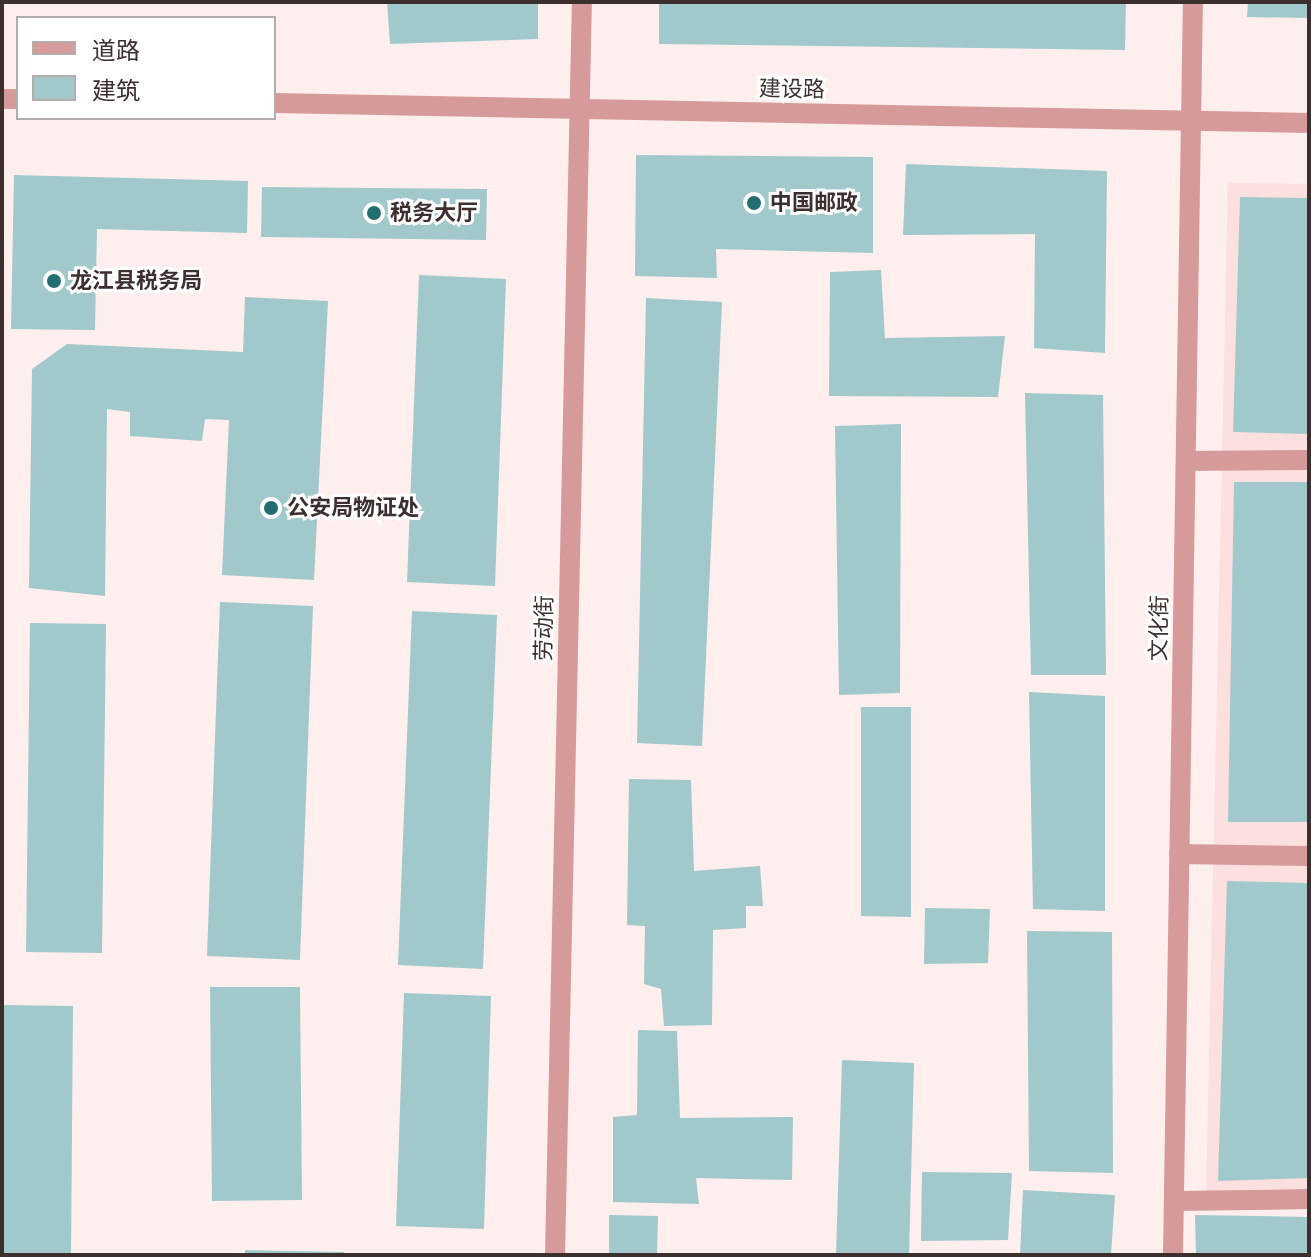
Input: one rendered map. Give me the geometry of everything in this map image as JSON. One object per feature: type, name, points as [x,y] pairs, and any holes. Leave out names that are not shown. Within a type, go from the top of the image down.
[{"type":"street","name":"劳动街","points":[[555,1255],[582,2]]},
{"type":"street","name":"文化街","points":[[1173,1255],[1193,2]]},
{"type":"street","name":"建设路","points":[[276,103],[1309,123]]},
{"type":"street","points":[[1186,461],[1309,460]]},
{"type":"street","points":[[1179,854],[1309,856]]},
{"type":"street","points":[[1174,1201],[1309,1199]]},
{"type":"shaded area","points":[[1228,183],[1309,184],[1309,1196],[1206,1197]]},
{"type":"building","points":[[387,2],[538,2],[538,39],[390,44]]},
{"type":"building","points":[[659,2],[1126,2],[1125,50],[659,44]]},
{"type":"building","points":[[1248,2],[1309,2],[1309,18],[1247,17]]},
{"type":"building","name":"中国邮政","points":[[636,155],[873,157],[873,253],[716,249],[717,278],[635,276]]},
{"type":"building","points":[[906,164],[1107,171],[1105,353],[1034,348],[1035,234],[903,235]]},
{"type":"building","name":"龙江县税务局","points":[[14,175],[248,181],[247,233],[97,229],[95,330],[11,329]]},
{"type":"building","name":"税务大厅","points":[[262,187],[487,189],[486,240],[261,237]]},
{"type":"building","points":[[1240,197],[1309,198],[1309,434],[1233,432]]},
{"type":"building","points":[[881,270],[885,338],[1005,336],[998,397],[829,396],[830,272]]},
{"type":"building","points":[[419,275],[506,279],[495,586],[407,582]]},
{"type":"building","name":"公安局物证处","points":[[245,297],[328,301],[314,580],[222,575],[229,420],[205,419],[202,441],[130,436],[130,412],[107,409],[105,596],[29,588],[32,369],[67,344],[243,352]]},
{"type":"building","points":[[646,298],[722,302],[702,746],[637,743]]},
{"type":"building","points":[[1025,393],[1103,395],[1106,675],[1031,675]]},
{"type":"building","points":[[901,424],[900,693],[839,695],[835,426]]},
{"type":"building","points":[[1234,482],[1309,482],[1309,822],[1228,822]]},
{"type":"building","points":[[220,602],[313,606],[300,960],[207,956]]},
{"type":"building","points":[[412,611],[497,615],[483,969],[398,965]]},
{"type":"building","points":[[30,623],[106,624],[102,953],[26,952]]},
{"type":"building","points":[[1029,692],[1105,696],[1105,911],[1033,909]]},
{"type":"building","points":[[861,707],[911,707],[911,917],[861,916]]},
{"type":"building","points":[[629,779],[691,780],[694,871],[760,866],[763,906],[746,906],[746,928],[713,930],[712,1025],[664,1026],[661,989],[644,984],[645,926],[627,925]]},
{"type":"building","points":[[1227,881],[1309,883],[1309,1178],[1218,1181]]},
{"type":"building","points":[[925,908],[990,909],[988,963],[924,964]]},
{"type":"building","points":[[1027,931],[1112,932],[1113,1173],[1029,1171]]},
{"type":"building","points":[[210,987],[300,987],[302,1200],[212,1201]]},
{"type":"building","points":[[404,993],[491,996],[484,1229],[396,1226]]},
{"type":"building","points":[[2,1005],[73,1006],[71,1255],[2,1255]]},
{"type":"building","points":[[638,1030],[677,1031],[680,1118],[793,1117],[792,1180],[696,1178],[699,1204],[613,1202],[613,1117],[637,1115]]},
{"type":"building","points":[[842,1060],[914,1063],[909,1255],[836,1255]]},
{"type":"building","points":[[922,1172],[1012,1173],[1008,1240],[921,1241]]},
{"type":"building","points":[[1023,1190],[1115,1195],[1111,1255],[1020,1255]]},
{"type":"building","points":[[609,1215],[658,1216],[657,1255],[609,1255]]},
{"type":"building","points":[[1195,1215],[1309,1217],[1309,1255],[1196,1255]]},
{"type":"building","points":[[245,1250],[344,1252],[344,1255],[245,1255]]},
{"type":"place","name":"中国邮政","points":[[754,203]]},
{"type":"place","name":"税务大厅","points":[[374,213]]},
{"type":"place","name":"龙江县税务局","points":[[54,281]]},
{"type":"place","name":"公安局物证处","points":[[271,508]]}]
